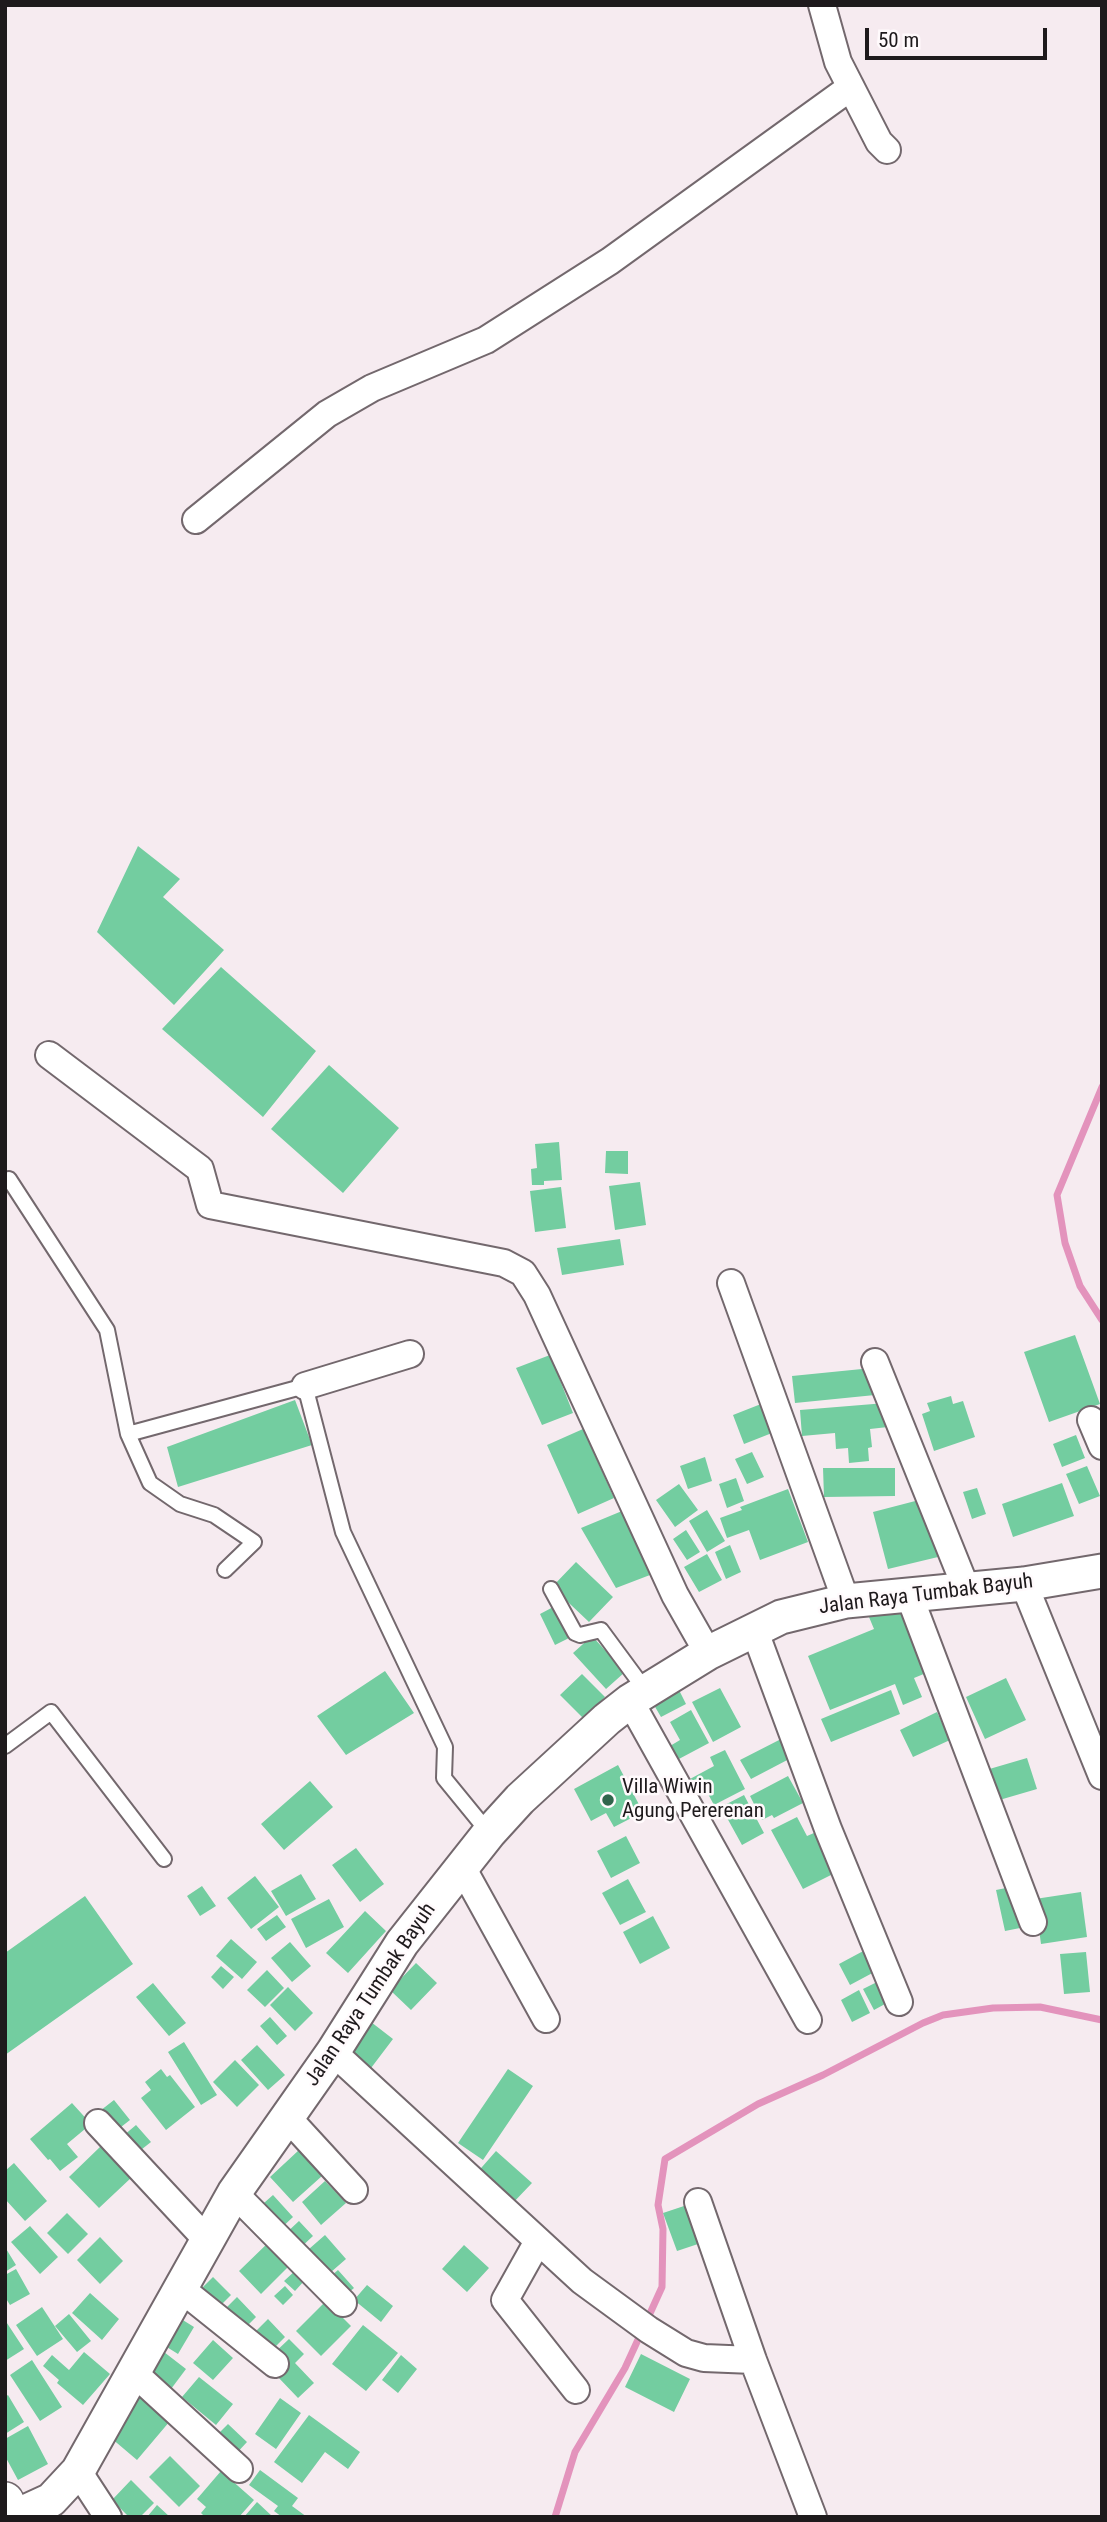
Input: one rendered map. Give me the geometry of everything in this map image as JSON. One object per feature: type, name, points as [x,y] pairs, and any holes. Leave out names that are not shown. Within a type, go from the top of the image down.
[{"type":"main road","points":[[5,2501],[13,2517]]},
{"type":"street","points":[[822,5],[838,62],[879,142],[887,150]]},
{"type":"street","points":[[195,520],[327,414],[372,388],[443,360],[497,333],[610,261],[851,87]]},
{"type":"street","points":[[49,1055],[200,1169],[210,1205],[504,1263],[523,1273],[537,1295],[675,1595],[708,1653]]},
{"type":"street","points":[[731,1283],[846,1601]]},
{"type":"street","points":[[305,1386],[410,1354]]},
{"type":"street","points":[[875,1362],[966,1588]]},
{"type":"street","points":[[1091,1420],[1102,1446]]},
{"type":"street","name":"Jalan Raya Tumbak Bayuh","points":[[13,2517],[51,2500],[78,2471],[234,2193],[333,2053],[402,1943],[489,1833],[520,1799],[607,1719],[638,1696],[708,1653],[781,1617],[846,1601],[1024,1584],[1102,1571]]},
{"type":"street","points":[[1024,1584],[1102,1776]]},
{"type":"street","points":[[909,1595],[1033,1922]]},
{"type":"street","points":[[754,1629],[828,1829],[900,2002]]},
{"type":"street","points":[[638,1696],[808,2020]]},
{"type":"street","points":[[462,1867],[546,2019]]},
{"type":"street","points":[[333,2053],[582,2281],[649,2330],[686,2353],[704,2358],[752,2360]]},
{"type":"street","points":[[287,2117],[354,2190]]},
{"type":"street","points":[[98,2123],[207,2240]]},
{"type":"street","points":[[234,2193],[343,2303]]},
{"type":"street","points":[[698,2203],[752,2360],[813,2517]]},
{"type":"street","points":[[538,2241],[505,2300],[576,2390]]},
{"type":"street","points":[[180,2288],[275,2364]]},
{"type":"street","points":[[133,2372],[239,2469]]},
{"type":"street","points":[[78,2471],[108,2517]]},
{"type":"lane","points":[[9,1179],[107,1329],[128,1434],[150,1483],[180,1503],[214,1515],[254,1542],[225,1570]]},
{"type":"lane","points":[[128,1434],[305,1386],[343,1532],[445,1746],[444,1779],[489,1833]]},
{"type":"lane","points":[[551,1589],[575,1633],[580,1635],[601,1630],[638,1696]]},
{"type":"lane","points":[[5,1746],[51,1712],[164,1859]]},
{"type":"building","points":[[138,846],[180,879],[163,897],[224,950],[174,1005],[97,932]]},
{"type":"building","points":[[221,967],[316,1051],[263,1117],[162,1029]]},
{"type":"building","points":[[329,1065],[399,1128],[343,1193],[271,1129]]},
{"type":"building","points":[[559,1142],[562,1180],[532,1185],[531,1169],[537,1168],[535,1144]]},
{"type":"building","points":[[606,1151],[628,1151],[628,1174],[605,1173]]},
{"type":"building","points":[[640,1182],[646,1225],[615,1230],[609,1186]]},
{"type":"building","points":[[561,1187],[566,1228],[535,1232],[530,1191]]},
{"type":"building","points":[[620,1239],[624,1265],[562,1275],[557,1248]]},
{"type":"building","points":[[1075,1335],[1100,1404],[1049,1422],[1024,1352]]},
{"type":"building","points":[[550,1355],[573,1413],[542,1425],[516,1368]]},
{"type":"building","points":[[872,1368],[875,1395],[795,1403],[792,1376]]},
{"type":"building","points":[[951,1396],[953,1404],[963,1401],[975,1437],[934,1451],[922,1414],[930,1411],[927,1403]]},
{"type":"building","points":[[295,1400],[312,1445],[178,1487],[167,1447]]},
{"type":"building","points":[[886,1403],[888,1427],[870,1429],[872,1447],[868,1448],[869,1461],[849,1463],[848,1448],[836,1449],[835,1433],[802,1436],[800,1410]]},
{"type":"building","points":[[761,1404],[772,1433],[744,1444],[733,1415]]},
{"type":"building","points":[[583,1429],[614,1498],[578,1514],[547,1445]]},
{"type":"building","points":[[1076,1435],[1085,1458],[1062,1467],[1053,1444]]},
{"type":"building","points":[[752,1452],[764,1477],[747,1484],[735,1459]]},
{"type":"building","points":[[705,1457],[712,1481],[688,1489],[680,1466]]},
{"type":"building","points":[[1087,1466],[1100,1496],[1079,1504],[1066,1474]]},
{"type":"building","points":[[823,1468],[895,1468],[895,1496],[824,1497]]},
{"type":"building","points":[[736,1478],[744,1501],[727,1508],[719,1484]]},
{"type":"building","points":[[1062,1483],[1074,1516],[1013,1537],[1002,1504]]},
{"type":"building","points":[[679,1484],[698,1510],[675,1527],[656,1500]]},
{"type":"building","points":[[977,1488],[986,1514],[972,1519],[963,1492]]},
{"type":"building","points":[[788,1489],[808,1542],[760,1560],[749,1530],[727,1538],[720,1518],[742,1510],[740,1507]]},
{"type":"building","points":[[923,1499],[938,1557],[888,1569],[873,1512]]},
{"type":"building","points":[[707,1510],[725,1541],[707,1552],[689,1521]]},
{"type":"building","points":[[622,1511],[650,1575],[616,1588],[581,1528]]},
{"type":"building","points":[[686,1530],[700,1552],[687,1560],[673,1539]]},
{"type":"building","points":[[730,1545],[741,1572],[726,1579],[715,1552]]},
{"type":"building","points":[[707,1554],[722,1580],[699,1592],[684,1567]]},
{"type":"building","points":[[576,1562],[613,1597],[589,1622],[552,1587]]},
{"type":"building","points":[[903,1603],[931,1671],[914,1678],[922,1697],[903,1705],[895,1684],[830,1710],[808,1656],[874,1629],[869,1617]]},
{"type":"building","points":[[557,1605],[573,1636],[555,1645],[540,1614]]},
{"type":"building","points":[[592,1636],[625,1672],[606,1689],[573,1653]]},
{"type":"building","points":[[385,1671],[414,1713],[346,1755],[317,1716]]},
{"type":"building","points":[[582,1674],[605,1697],[583,1718],[560,1695]]},
{"type":"building","points":[[1006,1678],[1026,1720],[985,1739],[966,1697]]},
{"type":"building","points":[[677,1686],[686,1704],[661,1717],[651,1700]]},
{"type":"building","points":[[720,1688],[741,1727],[713,1742],[692,1702]]},
{"type":"building","points":[[891,1690],[900,1714],[831,1742],[821,1719]]},
{"type":"building","points":[[691,1710],[709,1743],[677,1760],[670,1746],[680,1740],[670,1722]]},
{"type":"building","points":[[937,1712],[950,1740],[913,1757],[900,1730]]},
{"type":"building","points":[[783,1738],[793,1757],[751,1779],[740,1760]]},
{"type":"building","points":[[725,1750],[745,1789],[714,1805],[707,1792],[699,1796],[690,1779],[714,1766],[710,1757]]},
{"type":"building","points":[[1027,1758],[1037,1789],[996,1801],[986,1770]]},
{"type":"building","name":"Villa Wiwin Agung Pererenan","points":[[618,1765],[643,1812],[614,1827],[606,1813],[591,1821],[574,1789]]},
{"type":"building","points":[[788,1776],[803,1803],[774,1818],[772,1815],[762,1820],[750,1796]]},
{"type":"building","points":[[310,1781],[333,1807],[284,1850],[261,1824]]},
{"type":"building","points":[[744,1795],[764,1833],[742,1845],[721,1807]]},
{"type":"building","points":[[797,1817],[807,1836],[814,1833],[835,1873],[803,1889],[771,1830]]},
{"type":"building","points":[[626,1836],[640,1863],[611,1878],[597,1851]]},
{"type":"building","points":[[356,1848],[384,1884],[360,1902],[332,1865]]},
{"type":"building","points":[[301,1874],[316,1899],[286,1916],[271,1891]]},
{"type":"building","points":[[255,1876],[279,1907],[251,1929],[227,1898]]},
{"type":"building","points":[[628,1879],[646,1912],[620,1925],[602,1893]]},
{"type":"building","points":[[202,1886],[216,1906],[200,1916],[187,1896]]},
{"type":"building","points":[[1016,1886],[1025,1927],[1005,1931],[996,1890]]},
{"type":"building","points":[[1081,1892],[1087,1937],[1041,1944],[1035,1899]]},
{"type":"building","points":[[85,1896],[133,1964],[5,2055],[5,1953]]},
{"type":"building","points":[[329,1899],[344,1927],[306,1948],[291,1919]]},
{"type":"building","points":[[365,1911],[386,1931],[348,1973],[326,1953]]},
{"type":"building","points":[[277,1915],[286,1927],[266,1941],[257,1929]]},
{"type":"building","points":[[653,1916],[670,1948],[640,1964],[623,1932]]},
{"type":"building","points":[[231,1939],[257,1962],[242,1979],[216,1956]]},
{"type":"building","points":[[290,1942],[311,1966],[292,1982],[271,1958]]},
{"type":"building","points":[[867,1949],[878,1970],[850,1985],[839,1964]]},
{"type":"building","points":[[1086,1952],[1090,1992],[1064,1994],[1060,1954]]},
{"type":"building","points":[[416,1963],[437,1983],[411,2010],[390,1990]]},
{"type":"building","points":[[221,1966],[234,1977],[223,1989],[211,1977]]},
{"type":"building","points":[[267,1970],[284,1988],[265,2007],[247,1990]]},
{"type":"building","points":[[885,1978],[896,1998],[874,2010],[863,1989]]},
{"type":"building","points":[[153,1983],[186,2023],[169,2036],[136,1997]]},
{"type":"building","points":[[288,1987],[313,2013],[295,2031],[270,2005]]},
{"type":"building","points":[[859,1990],[870,2013],[852,2022],[841,2000]]},
{"type":"building","points":[[270,2017],[287,2036],[277,2045],[260,2026]]},
{"type":"building","points":[[371,2022],[393,2039],[368,2072],[346,2056]]},
{"type":"building","points":[[184,2042],[217,2095],[201,2105],[168,2052]]},
{"type":"building","points":[[257,2045],[285,2075],[268,2090],[241,2060]]},
{"type":"building","points":[[235,2060],[259,2085],[237,2107],[213,2082]]},
{"type":"building","points":[[161,2069],[167,2077],[170,2075],[195,2107],[166,2130],[141,2098],[151,2090],[145,2082]]},
{"type":"building","points":[[508,2069],[533,2086],[483,2160],[458,2143]]},
{"type":"building","points":[[114,2100],[130,2120],[112,2134],[96,2114]]},
{"type":"building","points":[[72,2103],[91,2124],[67,2144],[78,2157],[60,2171],[30,2139]]},
{"type":"building","points":[[136,2125],[151,2142],[137,2153],[123,2136]]},
{"type":"building","points":[[102,2145],[132,2177],[99,2208],[69,2177]]},
{"type":"building","points":[[299,2150],[322,2176],[293,2202],[270,2177]]},
{"type":"building","points":[[496,2151],[532,2183],[510,2206],[475,2175]]},
{"type":"building","points":[[14,2163],[47,2201],[25,2221],[5,2199],[5,2171]]},
{"type":"building","points":[[325,2181],[346,2203],[321,2225],[302,2202]]},
{"type":"building","points":[[273,2195],[293,2217],[277,2232],[256,2210]]},
{"type":"building","points":[[690,2204],[704,2242],[677,2251],[663,2213]]},
{"type":"building","points":[[67,2213],[88,2234],[68,2254],[47,2233]]},
{"type":"building","points":[[299,2221],[313,2236],[298,2250],[284,2235]]},
{"type":"building","points":[[30,2226],[58,2257],[40,2274],[11,2242]]},
{"type":"building","points":[[325,2235],[346,2259],[323,2279],[301,2256]]},
{"type":"building","points":[[100,2237],[123,2261],[100,2284],[77,2260]]},
{"type":"building","points":[[271,2240],[293,2262],[261,2294],[239,2271]]},
{"type":"building","points":[[464,2245],[489,2268],[467,2292],[442,2269]]},
{"type":"building","points":[[5,2247],[16,2265],[5,2272]]},
{"type":"building","points":[[16,2269],[30,2294],[10,2305],[5,2297],[5,2275]]},
{"type":"building","points":[[296,2270],[305,2280],[295,2291],[284,2281]]},
{"type":"building","points":[[338,2270],[354,2288],[341,2299],[325,2281]]},
{"type":"building","points":[[213,2277],[231,2295],[214,2312],[196,2294]]},
{"type":"building","points":[[367,2285],[393,2306],[381,2322],[354,2300]]},
{"type":"building","points":[[285,2286],[293,2295],[283,2305],[274,2296]]},
{"type":"building","points":[[90,2293],[119,2319],[102,2340],[72,2313]]},
{"type":"building","points":[[237,2297],[256,2317],[241,2332],[222,2312]]},
{"type":"building","points":[[326,2301],[351,2326],[321,2356],[296,2331]]},
{"type":"building","points":[[42,2307],[63,2339],[37,2356],[16,2325]]},
{"type":"building","points":[[69,2314],[91,2341],[77,2352],[55,2326]]},
{"type":"building","points":[[178,2317],[194,2327],[178,2354],[162,2344]]},
{"type":"building","points":[[268,2319],[285,2337],[273,2349],[256,2331]]},
{"type":"building","points":[[5,2320],[24,2349],[5,2361]]},
{"type":"building","points":[[363,2325],[398,2353],[366,2391],[332,2364]]},
{"type":"building","points":[[289,2339],[304,2354],[295,2363],[314,2383],[298,2398],[277,2376],[271,2356]]},
{"type":"building","points":[[213,2340],[233,2358],[213,2380],[193,2363]]},
{"type":"building","points":[[84,2352],[110,2374],[83,2405],[57,2383],[59,2380],[43,2366],[52,2355],[69,2370]]},
{"type":"building","points":[[164,2352],[186,2369],[168,2393],[146,2377]]},
{"type":"building","points":[[641,2354],[690,2379],[674,2412],[625,2387]]},
{"type":"building","points":[[401,2355],[417,2369],[398,2393],[382,2380]]},
{"type":"building","points":[[32,2360],[62,2407],[40,2421],[10,2375]]},
{"type":"building","points":[[199,2377],[233,2404],[216,2425],[182,2397]]},
{"type":"building","points":[[138,2393],[170,2421],[137,2460],[104,2432]]},
{"type":"building","points":[[8,2395],[24,2422],[5,2434],[5,2397]]},
{"type":"building","points":[[280,2398],[301,2413],[276,2449],[255,2434]]},
{"type":"building","points":[[309,2415],[360,2452],[348,2469],[325,2452],[302,2483],[274,2462]]},
{"type":"building","points":[[228,2424],[247,2442],[234,2456],[214,2438]]},
{"type":"building","points":[[28,2426],[48,2464],[18,2480],[5,2456],[5,2439]]},
{"type":"building","points":[[170,2456],[200,2486],[179,2507],[149,2477]]},
{"type":"building","points":[[260,2470],[298,2498],[292,2506],[307,2517],[282,2517],[274,2511],[278,2506],[249,2485]]},
{"type":"building","points":[[221,2471],[254,2500],[239,2517],[205,2517],[201,2513],[206,2507],[197,2499]]},
{"type":"building","points":[[131,2480],[154,2503],[140,2517],[129,2517],[112,2500]]},
{"type":"building","points":[[257,2502],[273,2517],[244,2517]]},
{"type":"building","points":[[157,2505],[170,2517],[147,2517]]},
{"type":"waterway","points":[[1102,1087],[1057,1195],[1065,1243],[1080,1286],[1102,1320]]},
{"type":"waterway","points":[[647,2320],[662,2287],[663,2229],[658,2205],[665,2159],[758,2104],[943,2015],[993,2008],[1040,2007],[1102,2020]]},
{"type":"waterway","points":[[555,2517],[575,2452],[625,2368],[642,2331]]},
{"type":"place","name":"Villa Wiwin Agung Pererenan","points":[[608,1800]]}]
